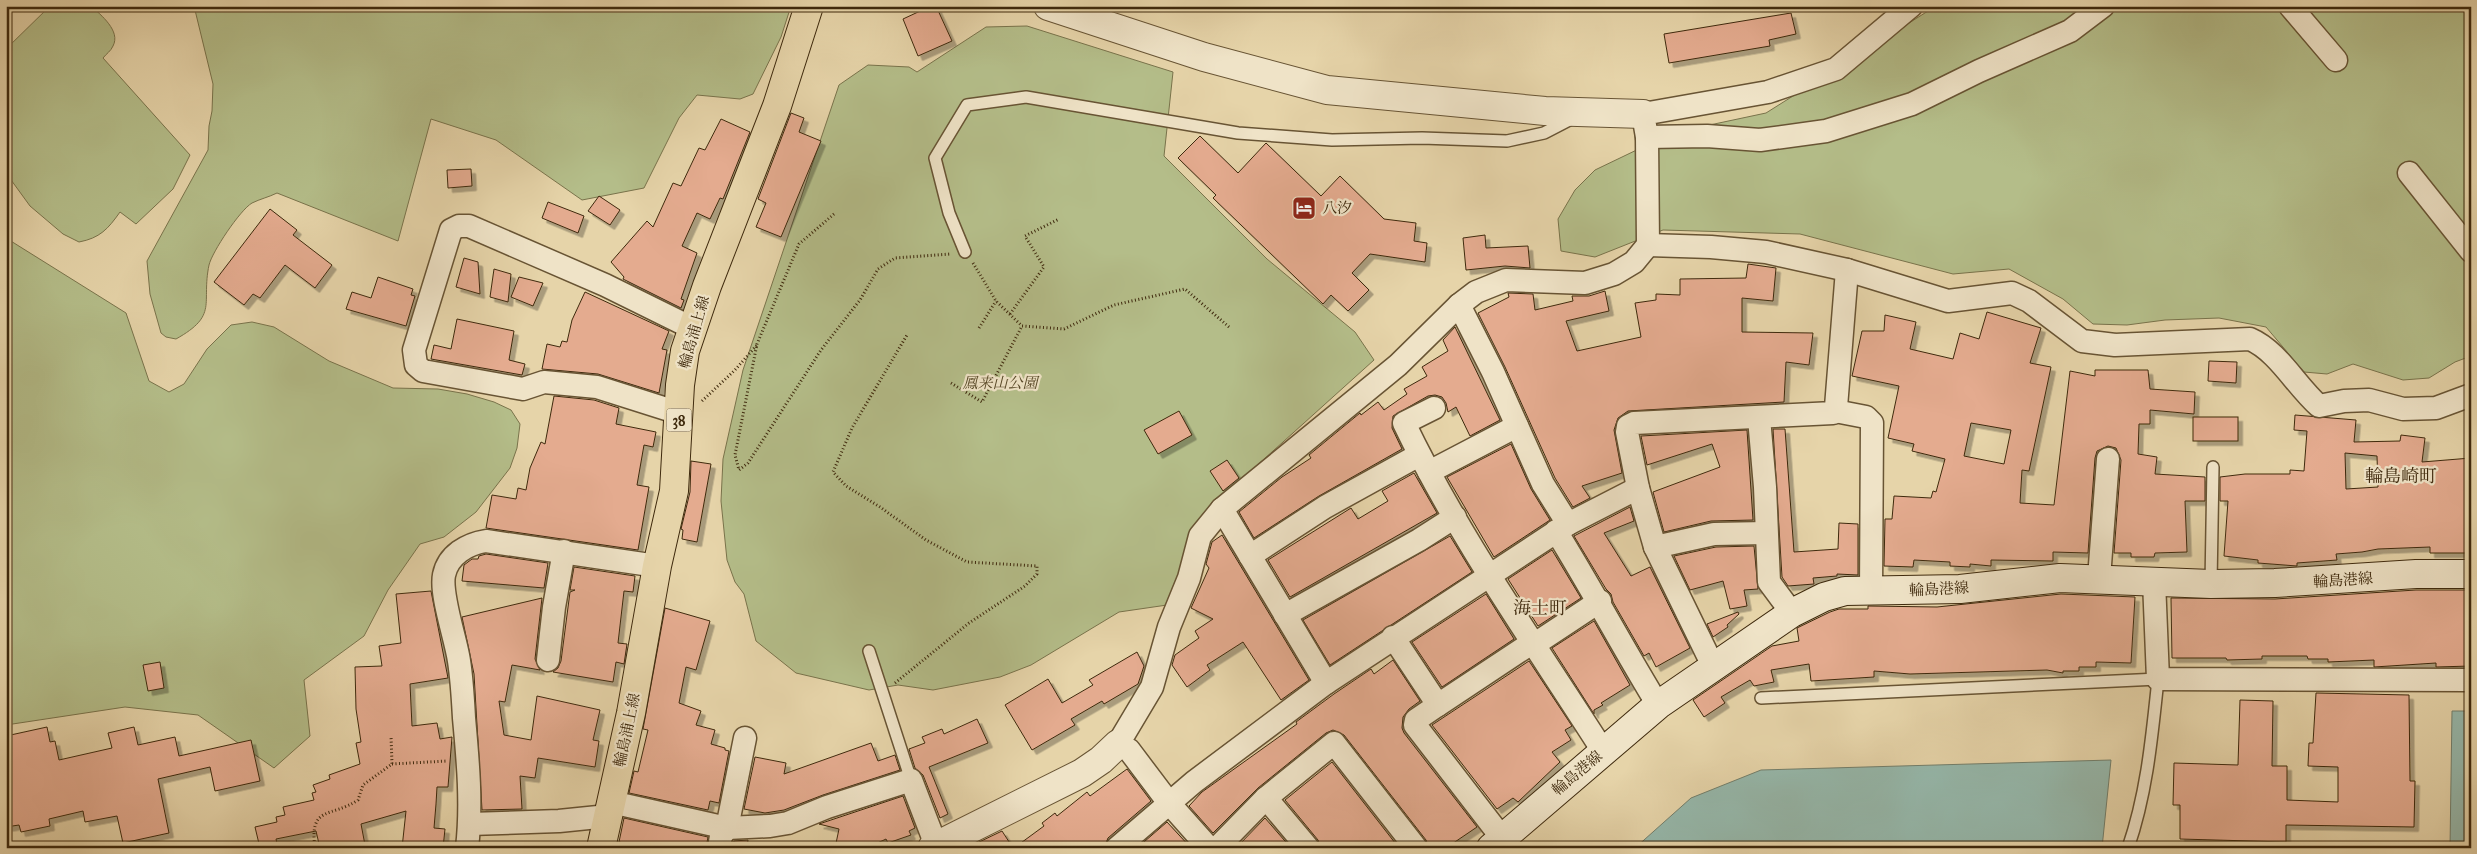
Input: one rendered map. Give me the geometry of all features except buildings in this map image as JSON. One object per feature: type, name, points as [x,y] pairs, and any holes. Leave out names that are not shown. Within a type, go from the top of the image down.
[{"type":"main road","name":"輪島浦上線","points":[[601,848],[631,713],[656,566],[674,491],[680,385],[685,351],[692,328],[777,106],[809,6]]},
{"type":"main road","points":[[1048,6],[1204,57],[1327,90],[1404,99],[1581,114],[1645,126]]},
{"type":"main road","name":"輪島港線","points":[[1496,843],[1658,705],[1792,613],[1824,597],[1845,591],[1960,589],[2060,578],[2099,578],[2211,584],[2318,582],[2416,574],[2471,574]]},
{"type":"main road","points":[[935,847],[1082,773],[1101,760],[1118,744]]},
{"type":"street","points":[[1645,126],[1768,92],[1836,68],[1911,6]]},
{"type":"street","points":[[1645,126],[1707,136],[1760,140],[1826,131],[1912,104],[2070,30],[2103,6]]},
{"type":"street","points":[[2290,6],[2336,60]]},
{"type":"street","points":[[1209,848],[1169,803],[1129,750],[1118,744],[1152,687],[1169,628],[1189,578],[1200,536],[1222,509],[1398,365],[1459,305],[1476,292],[1506,280],[1585,283],[1614,274],[1634,262],[1648,245],[1645,126]]},
{"type":"street","points":[[2409,173],[2471,252]]},
{"type":"street","points":[[679,413],[598,387],[544,382],[523,389],[423,371],[416,365],[414,350],[451,230],[459,226],[469,226],[605,285],[692,328]]},
{"type":"street","points":[[1648,245],[1711,247],[1766,252],[1847,270],[1948,301],[2012,293],[2029,301],[2082,341],[2116,345],[2250,339],[2260,343],[2271,353],[2304,393],[2319,406],[2344,401],[2370,400],[2403,409],[2436,408],[2471,395]]},
{"type":"street","points":[[1835,412],[1847,270]]},
{"type":"street","points":[[1459,305],[1493,372],[1562,528],[1628,654],[1658,705]]},
{"type":"street","points":[[1434,408],[1404,424],[1424,464],[1489,573],[1603,751]]},
{"type":"street","points":[[1713,666],[1655,547],[1638,488],[1627,432],[1628,426],[1634,423],[1759,418],[1830,414],[1835,412],[1866,417],[1872,423],[1871,592]]},
{"type":"street","points":[[1759,418],[1770,582],[1792,613]]},
{"type":"street","points":[[1250,556],[1325,506],[1517,426]]},
{"type":"street","points":[[2099,578],[2108,459]]},
{"type":"street","points":[[1117,848],[1194,782],[1326,683],[1489,573],[1562,528],[1638,488]]},
{"type":"street","points":[[1222,509],[1326,683]]},
{"type":"street","points":[[1285,615],[1419,540],[1455,517]]},
{"type":"street","points":[[1655,547],[1714,534],[1766,533]]},
{"type":"street","points":[[467,848],[470,824],[460,662],[444,576],[450,562],[464,548],[486,540],[656,566]]},
{"type":"street","points":[[548,660],[554,607],[564,551]]},
{"type":"street","points":[[2154,581],[2158,679],[2471,680]]},
{"type":"street","points":[[1496,843],[1415,725],[1416,720],[1600,601]]},
{"type":"street","points":[[1393,637],[1438,704]]},
{"type":"street","points":[[723,838],[745,738]]},
{"type":"street","points":[[1217,848],[1266,798],[1334,743],[1416,848]]},
{"type":"street","points":[[470,824],[559,821],[610,809],[723,838],[778,825],[911,780],[935,847]]},
{"type":"street","points":[[1266,798],[1308,848]]},
{"type":"lane","points":[[965,252],[949,213],[935,158],[967,105],[1026,97],[1238,133],[1332,140],[1422,138],[1507,141],[1544,133],[1581,114]]},
{"type":"lane","points":[[2211,584],[2213,467]]},
{"type":"lane","points":[[869,651],[911,780]]},
{"type":"lane","points":[[1761,698],[2158,679],[2151,747],[2139,817],[2128,848]]},
{"type":"path","points":[[834,214],[799,244],[757,344],[735,455],[739,470],[748,463],[821,350],[860,300],[878,270],[896,258],[965,252],[996,301],[1022,326],[1064,329],[1114,305],[1185,289],[1229,327]]},
{"type":"path","points":[[1010,314],[1044,267],[1025,236],[1059,218]]},
{"type":"path","points":[[979,328],[996,301]]},
{"type":"path","points":[[951,383],[982,402],[1022,326]]},
{"type":"path","points":[[883,693],[969,623],[1025,586],[1037,574],[1037,566],[967,562],[926,540],[880,506],[846,486],[833,472],[852,428],[907,335]]},
{"type":"path","points":[[679,413],[701,402],[735,370],[757,344]]},
{"type":"path","points":[[391,736],[392,764]]},
{"type":"path","points":[[315,848],[312,830],[318,819],[358,800],[363,785],[392,764],[467,759]]},
{"type":"green space","points":[[50,6],[91,6],[109,24],[115,40],[112,48],[103,58],[190,155],[173,189],[136,224],[120,212],[103,232],[93,238],[79,242],[63,234],[30,206],[6,173],[6,49]]},
{"type":"green space","points":[[194,6],[791,6],[781,37],[753,94],[740,99],[697,95],[679,118],[644,188],[582,200],[496,140],[431,119],[398,241],[277,193],[252,203],[234,222],[211,259],[207,278],[206,308],[203,315],[198,323],[189,331],[176,339],[166,337],[161,333],[150,294],[147,261],[208,150],[213,84]]},
{"type":"green space","points":[[1936,6],[2471,6],[2471,356],[2455,362],[2429,378],[2403,380],[2353,364],[2327,374],[2304,372],[2266,327],[2219,318],[2165,320],[2127,325],[2093,324],[2063,299],[2009,269],[1953,274],[1800,234],[1663,230],[1595,257],[1561,251],[1558,219],[1575,190],[1595,170],[1672,133],[1766,113]]},
{"type":"green space","name":"鳳来山公園","points":[[1027,26],[1173,72],[1164,156],[1267,259],[1355,332],[1374,360],[1243,478],[1174,604],[1119,612],[1031,665],[1000,677],[933,690],[898,685],[869,690],[796,673],[756,641],[744,594],[735,582],[727,560],[721,501],[723,459],[743,370],[839,85],[868,65],[909,67],[917,72],[986,27]]},
{"type":"green space","points":[[6,238],[126,313],[149,381],[169,392],[184,384],[207,349],[231,325],[252,322],[274,327],[329,361],[393,388],[438,389],[467,394],[494,402],[511,410],[520,424],[517,448],[510,468],[476,512],[444,537],[420,544],[388,590],[364,636],[304,680],[310,736],[274,768],[198,715],[125,707],[6,725]]},
{"type":"shaded area","points":[[2452,711],[2471,711],[2471,848],[2450,848]]},
{"type":"shaded area","points":[[2111,760],[2102,848],[1635,848],[1691,798],[1761,770]]},
{"type":"place","name":"八汐","points":[[1304,208]]},
{"type":"district","name":"輪島崎町","points":[[2401,476]]},
{"type":"district","name":"海士町","points":[[1540,608]]}]
